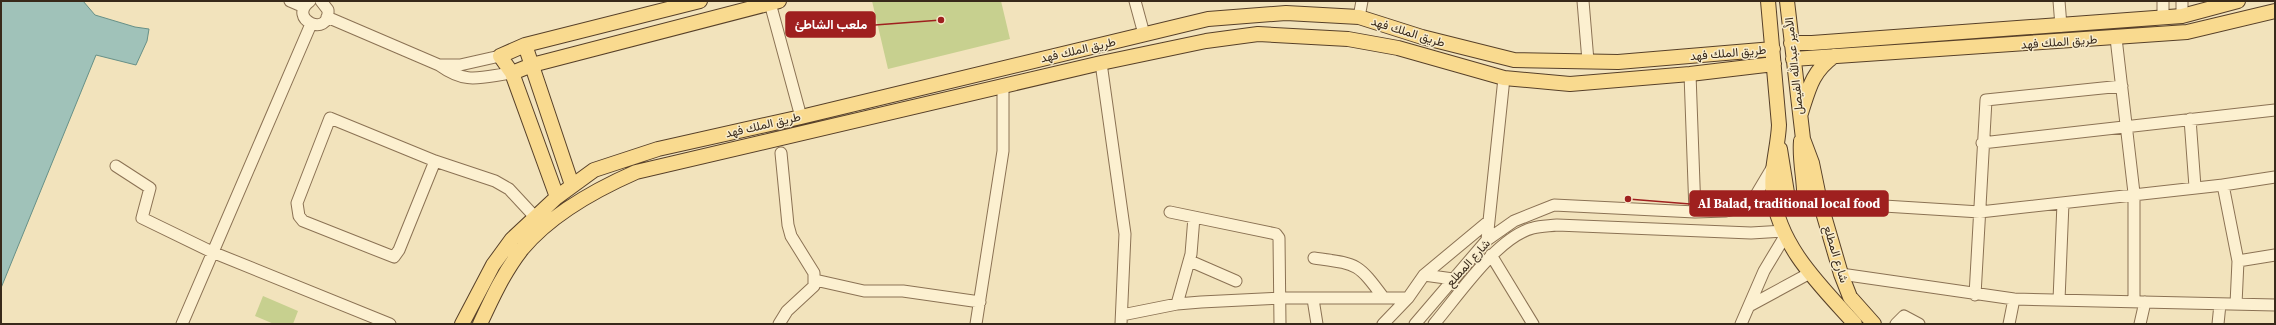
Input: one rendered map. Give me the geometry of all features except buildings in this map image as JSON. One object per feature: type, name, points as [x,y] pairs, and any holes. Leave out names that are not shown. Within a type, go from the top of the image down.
[{"type":"main road","points":[[557,197],[512,73],[500,56],[525,45],[700,1]]},
{"type":"main road","name":"الأمير عبدالله الفيصل","points":[[1768,1],[1780,125],[1778,141]]},
{"type":"main road","name":"الأمير عبدالله الفيصل","points":[[1787,1],[1801,127]]},
{"type":"main road","name":"طريق الملك فهد","points":[[1791,42],[1812,43],[2182,16],[2238,1]]},
{"type":"main road","points":[[512,73],[532,65],[774,2]]},
{"type":"main road","name":"طريق الملك فهد","points":[[1793,59],[2187,32],[2275,11]]},
{"type":"main road","name":"طريق الملك فهد","points":[[462,324],[493,265],[512,239],[557,197],[594,170],[658,149],[801,117],[1208,19],[1286,13],[1359,17],[1422,37],[1514,60],[1618,62],[1773,49]]},
{"type":"main road","name":"طريق الملك فهد","points":[[480,324],[505,274],[523,249],[551,223],[601,188],[636,172],[1003,85],[1206,41],[1258,34],[1348,39],[1398,48],[1504,78],[1570,84],[1690,74],[1774,64]]},
{"type":"main road","points":[[1810,58],[1807,50],[1812,43]]},
{"type":"main road","points":[[525,45],[572,185]]},
{"type":"main road","points":[[1739,53],[1746,58],[1745,65],[1742,68]]},
{"type":"main road","points":[[1778,141],[1788,199],[1794,206],[1801,207],[1804,205],[1805,198],[1799,155],[1801,115],[1815,75],[1821,66],[1834,56]]},
{"type":"main road","points":[[926,86],[931,102]]},
{"type":"main road","name":"شارع المطلع","points":[[1801,127],[1812,163],[1820,202],[1841,274],[1850,297],[1874,324]]},
{"type":"main road","name":"شارع المطلع","points":[[1778,141],[1772,168],[1773,194],[1777,214],[1785,234],[1810,273],[1855,324]]},
{"type":"street","points":[[290,1],[307,4],[305,19],[311,24],[322,23],[327,18],[327,6],[321,1]]},
{"type":"street","points":[[1135,1],[1144,34]]},
{"type":"street","points":[[1359,17],[1362,1]]},
{"type":"street","points":[[1583,1],[1588,61]]},
{"type":"street","points":[[2059,1],[2061,26]]},
{"type":"street","points":[[2163,1],[2163,17]]},
{"type":"street","points":[[2182,1],[2182,16]]},
{"type":"street","points":[[774,2],[801,117]]},
{"type":"street","points":[[327,18],[439,65],[450,73],[465,79],[512,73]]},
{"type":"street","points":[[182,324],[311,24]]},
{"type":"street","points":[[2116,38],[2134,193],[2134,302]]},
{"type":"street","points":[[439,65],[460,65],[500,56]]},
{"type":"street","points":[[1101,63],[1125,234],[1122,320],[1177,304],[1281,298],[1408,298]]},
{"type":"street","points":[[1690,74],[1695,212]]},
{"type":"street","points":[[1487,240],[1504,78]]},
{"type":"street","points":[[976,324],[1003,151],[1003,85]]},
{"type":"street","points":[[1975,295],[1982,143],[1986,100],[2122,86]]},
{"type":"street","points":[[1982,143],[2275,110]]},
{"type":"street","points":[[435,161],[399,250],[394,257],[303,221],[299,216],[297,203],[330,118],[435,161],[495,181],[509,189],[535,217]]},
{"type":"street","points":[[2190,119],[2195,187]]},
{"type":"street","points":[[779,324],[787,311],[814,286],[815,280],[814,273],[790,231],[781,153]]},
{"type":"street","points":[[116,166],[150,188],[142,218],[212,252],[390,324]]},
{"type":"street","name":"شارع المطلع","points":[[1415,324],[1487,240],[1514,221],[1554,205],[1695,212],[1726,211],[1745,207],[1753,200],[1772,168]]},
{"type":"street","points":[[1820,202],[1980,212],[2063,203],[2134,193],[2223,185],[2275,177]]},
{"type":"street","points":[[2223,185],[2238,261],[2236,304]]},
{"type":"street","points":[[2059,300],[2063,203]]},
{"type":"street","points":[[1170,212],[1276,234],[1279,238],[1281,298],[1280,324]]},
{"type":"street","points":[[1177,304],[1190,260],[1194,216]]},
{"type":"street","points":[[1383,324],[1408,298],[1424,275],[1489,221]]},
{"type":"street","name":"شارع المطلع","points":[[1434,324],[1491,255],[1509,241],[1532,228],[1557,225],[1785,234]]},
{"type":"street","points":[[1741,324],[1751,304],[1764,271],[1785,234]]},
{"type":"street","points":[[1491,255],[1533,324]]},
{"type":"street","points":[[2238,261],[2275,256]]},
{"type":"street","points":[[1314,258],[1346,262],[1357,266],[1366,274],[1383,297]]},
{"type":"street","points":[[1190,260],[1236,281]]},
{"type":"street","points":[[1751,304],[1810,273]]},
{"type":"street","points":[[1841,274],[1975,295],[2014,299],[2275,305]]},
{"type":"street","points":[[1424,275],[1453,279]]},
{"type":"street","points":[[815,280],[864,292],[903,291],[980,302]]},
{"type":"street","points":[[1313,299],[1318,324]]},
{"type":"street","points":[[2009,324],[2014,299]]},
{"type":"street","points":[[2140,324],[2145,302]]},
{"type":"street","points":[[2218,324],[2220,304]]},
{"type":"street","points":[[1896,324],[1904,316],[1919,324]]},
{"type":"green space","points":[[872,1],[1001,1],[1010,39],[888,69]]},
{"type":"green space","points":[[263,296],[298,311],[293,324],[274,324],[255,316]]},
{"type":"water","points":[[1,1],[83,1],[95,15],[135,27],[149,29],[147,41],[136,65],[96,55],[1,288]]},
{"type":"place","name":"ملعب الشاطئ","points":[[941,20]]},
{"type":"place","name":"Al Balad, traditional local food","points":[[1628,199]]}]
